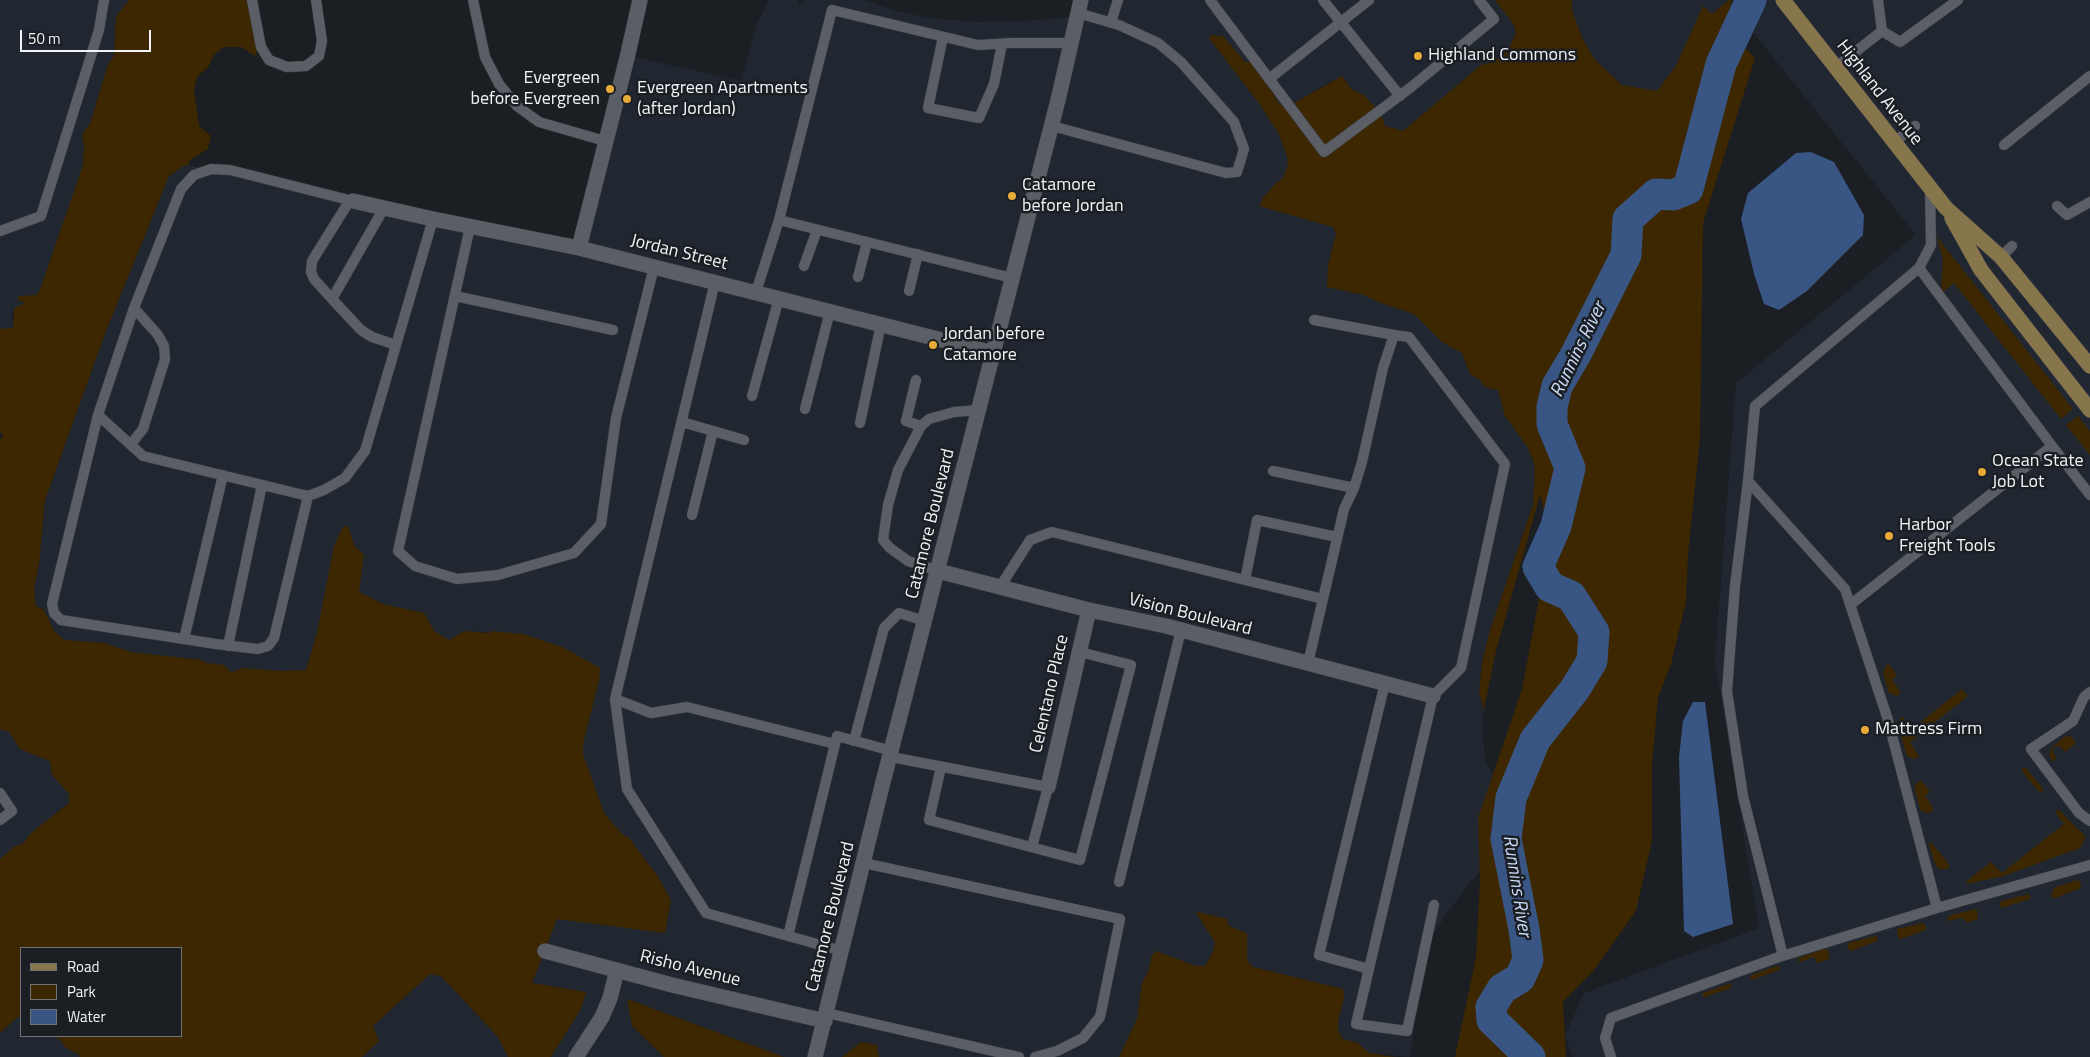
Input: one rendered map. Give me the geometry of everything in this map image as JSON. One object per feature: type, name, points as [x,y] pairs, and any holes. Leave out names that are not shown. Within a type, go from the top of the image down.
[{"type":"main road","name":"Highland Avenue","points":[[1783,0],[1946,208],[1981,270],[2090,410]]},
{"type":"main road","name":"Highland Avenue","points":[[1946,208],[2006,252],[2090,366]]},
{"type":"street","points":[[579,248],[640,0]]},
{"type":"street","name":"Catamore Boulevard","points":[[815,1057],[1052,126],[1079,6]]},
{"type":"street","name":"Jordan Street","points":[[351,201],[433,220],[579,248],[993,353]]},
{"type":"street","name":"Vision Boulevard","points":[[938,571],[1089,610],[1181,630],[1433,696]]},
{"type":"street","name":"Celentano Place","points":[[1048,787],[1089,610]]},
{"type":"street","name":"Risho Avenue","points":[[545,951],[617,970],[826,1017]]},
{"type":"street","points":[[576,1057],[602,1017],[610,998],[617,970]]},
{"type":"lane","points":[[0,231],[41,216],[99,30],[104,0]]},
{"type":"lane","points":[[252,0],[261,47],[269,60],[287,67],[300,67],[306,66],[319,56],[322,41],[316,0]]},
{"type":"lane","points":[[473,0],[485,57],[499,84],[517,106],[539,122],[605,141]]},
{"type":"lane","points":[[1111,22],[1118,0]]},
{"type":"lane","points":[[1210,0],[1324,152],[1400,96],[1494,20],[1479,0]]},
{"type":"lane","points":[[1323,0],[1400,96]]},
{"type":"lane","points":[[1269,79],[1369,0]]},
{"type":"lane","points":[[1878,0],[1882,31]]},
{"type":"lane","points":[[1882,31],[1900,42],[1958,0]]},
{"type":"lane","points":[[1052,126],[1226,172],[1237,172],[1244,149],[1234,122],[1181,62],[1158,43],[1079,6]]},
{"type":"lane","points":[[756,292],[779,220],[832,10],[978,45],[1071,43]]},
{"type":"lane","points":[[1836,67],[1882,31]]},
{"type":"lane","points":[[943,37],[928,108],[979,118],[994,84],[1002,44]]},
{"type":"lane","points":[[2004,145],[2090,76]]},
{"type":"lane","points":[[1894,142],[1915,126]]},
{"type":"lane","points":[[308,496],[274,638],[268,646],[258,649],[228,646],[61,620],[54,613],[52,604],[98,414],[134,308],[181,189],[194,175],[211,169],[230,170],[351,201],[312,261],[311,272],[314,279],[361,330],[372,337],[396,344]]},
{"type":"lane","points":[[1783,956],[1743,796],[1727,691],[1735,586],[1748,481],[1754,406],[1919,268],[1931,245],[1930,187]]},
{"type":"lane","points":[[2057,206],[2067,215],[2090,202]]},
{"type":"lane","points":[[332,299],[384,208]]},
{"type":"lane","points":[[98,414],[143,456],[308,496],[324,490],[345,478],[364,451],[433,220]]},
{"type":"lane","points":[[779,220],[1012,278]]},
{"type":"lane","points":[[470,227],[398,551],[415,566],[457,579],[498,576],[574,553],[601,524],[616,418],[654,267]]},
{"type":"lane","points":[[804,266],[817,230]]},
{"type":"lane","points":[[858,277],[867,242]]},
{"type":"lane","points":[[909,291],[918,254]]},
{"type":"lane","points":[[1919,268],[2090,495]]},
{"type":"lane","points":[[715,282],[615,699],[627,789],[706,912],[842,951]]},
{"type":"lane","points":[[455,296],[613,330]]},
{"type":"lane","points":[[752,396],[779,298]]},
{"type":"lane","points":[[131,444],[143,429],[165,359],[164,346],[158,335],[134,308]]},
{"type":"lane","points":[[805,409],[830,311]]},
{"type":"lane","points":[[1314,320],[1409,337],[1505,464],[1461,668],[1433,696],[1356,1024],[1407,1031],[1434,905]]},
{"type":"lane","points":[[860,423],[881,324]]},
{"type":"lane","points":[[1308,663],[1344,509],[1354,488],[1374,413],[1383,368],[1394,335]]},
{"type":"lane","points":[[916,380],[906,421],[921,426]]},
{"type":"lane","points":[[938,571],[908,561],[890,548],[883,540],[888,505],[898,470],[921,426],[929,420],[954,412],[979,410]]},
{"type":"lane","points":[[682,422],[744,440]]},
{"type":"lane","points":[[692,515],[713,431]]},
{"type":"lane","points":[[1850,605],[2052,446]]},
{"type":"lane","points":[[1273,471],[1354,488]]},
{"type":"lane","points":[[184,639],[223,476]]},
{"type":"lane","points":[[1748,481],[1845,590],[1888,720],[1937,908]]},
{"type":"lane","points":[[228,646],[262,485]]},
{"type":"lane","points":[[1245,580],[1257,520],[1337,537]]},
{"type":"lane","points":[[1000,587],[1030,540],[1052,532],[1323,599]]},
{"type":"lane","points":[[854,741],[884,628],[899,613],[926,621]]},
{"type":"lane","points":[[1119,882],[1181,630]]},
{"type":"lane","points":[[940,767],[929,820],[1080,860],[1131,665],[1080,652]]},
{"type":"lane","points":[[1369,969],[1319,955],[1385,683]]},
{"type":"lane","points":[[2090,692],[2084,697],[2073,721],[2031,749],[2079,812],[2090,821]]},
{"type":"lane","points":[[615,699],[651,712],[687,707],[835,744]]},
{"type":"lane","points":[[788,936],[837,736],[891,754],[940,767],[1048,787],[1032,847]]},
{"type":"lane","points":[[0,793],[12,811],[0,820]]},
{"type":"lane","points":[[864,863],[1120,919],[1100,1017],[1083,1038],[1057,1051],[1035,1057]]},
{"type":"lane","points":[[1611,1057],[1605,1038],[1611,1018],[1783,956],[1937,908],[2090,866]]},
{"type":"lane","points":[[826,1017],[1019,1057]]},
{"type":"shaded area","points":[[0,0],[129,0],[116,16],[114,56],[108,64],[90,124],[82,134],[84,147],[83,165],[38,295],[24,301],[26,303],[12,311],[13,328],[4,330],[0,329]]},
{"type":"shaded area","points":[[769,0],[798,0],[797,7],[805,0],[863,0],[896,11],[930,18],[976,22],[1075,17],[1079,0],[1495,0],[1514,25],[1516,34],[1509,47],[1494,62],[1481,65],[1403,131],[1384,126],[1381,114],[1364,95],[1351,89],[1346,80],[1335,79],[1294,103],[1280,105],[1264,77],[1239,57],[1209,38],[1258,102],[1279,134],[1287,156],[1288,165],[1283,178],[1263,198],[1259,206],[1333,227],[1336,234],[1328,265],[1327,287],[1364,295],[1378,302],[1414,314],[1442,342],[1462,353],[1470,374],[1480,380],[1485,387],[1498,390],[1505,416],[1528,448],[1535,466],[1533,505],[1490,630],[1482,663],[1479,691],[1484,710],[1482,729],[1486,763],[1503,792],[1496,855],[1468,885],[1447,913],[1425,948],[1411,980],[1414,1007],[1413,1040],[1409,1057],[1369,1053],[1358,1043],[1343,1039],[1338,1031],[1338,1022],[1344,997],[1343,989],[1253,967],[1247,961],[1247,933],[1229,926],[1227,919],[1196,913],[1215,942],[1213,952],[1205,966],[1196,966],[1156,951],[1152,955],[1148,972],[1142,983],[1137,1019],[1119,1057],[879,1057],[877,1045],[861,1042],[842,1057],[784,1057],[628,999],[632,1026],[664,1057],[551,1057],[581,1009],[586,992],[532,983],[557,918],[665,933],[671,900],[658,877],[629,839],[622,834],[604,813],[596,795],[583,754],[583,744],[599,681],[523,634],[464,631],[449,640],[434,631],[424,613],[383,604],[358,592],[364,555],[354,545],[347,526],[342,527],[317,633],[306,670],[280,671],[242,668],[231,673],[224,665],[207,663],[201,660],[131,652],[104,643],[64,640],[54,631],[44,610],[36,606],[34,589],[39,564],[45,501],[106,331],[169,176],[183,166],[188,165],[578,245],[626,55],[741,81],[756,26]]},
{"type":"shaded area","points":[[1572,0],[1729,0],[1706,19],[1688,78],[1655,92],[1622,85],[1595,60],[1582,38],[1572,10]]},
{"type":"shaded area","points":[[1749,0],[2090,0],[2090,1057],[1573,1057],[1565,1036],[1584,993],[1759,928],[1715,660],[1736,383],[1916,235],[1739,15]]},
{"type":"shaded area","points":[[0,729],[9,731],[20,749],[50,761],[59,784],[69,794],[69,803],[30,834],[24,843],[14,847],[0,859]]},
{"type":"shaded area","points":[[430,974],[441,976],[498,1037],[508,1057],[362,1057],[379,1041],[373,1026]]},
{"type":"shaded area","points":[[20,1017],[20,1037],[56,1037],[66,1048],[80,1057],[0,1057],[0,1033]]},
{"type":"green space","points":[[129,0],[252,0],[260,46],[255,56],[242,47],[223,47],[213,56],[209,66],[197,77],[194,90],[199,126],[211,136],[208,149],[190,160],[188,165],[183,166],[169,176],[106,331],[45,500],[39,564],[34,589],[36,606],[44,610],[54,631],[64,640],[104,643],[131,652],[201,660],[207,663],[224,665],[231,673],[242,668],[280,671],[306,670],[317,633],[334,546],[343,527],[348,526],[354,545],[364,555],[359,592],[383,604],[424,613],[434,631],[449,640],[464,631],[523,634],[562,647],[600,668],[599,681],[583,744],[583,754],[604,813],[622,834],[629,838],[658,877],[671,900],[665,933],[557,919],[532,983],[586,992],[581,1009],[551,1057],[508,1057],[498,1037],[441,976],[430,974],[373,1026],[379,1041],[362,1057],[80,1057],[66,1048],[56,1037],[182,1037],[182,947],[20,947],[20,1017],[0,1033],[0,859],[14,847],[24,843],[30,834],[69,803],[69,794],[52,775],[50,761],[20,749],[9,732],[0,729],[0,439],[3,437],[0,429],[0,329],[13,328],[14,308],[25,303],[17,299],[19,296],[37,295],[41,287],[83,165],[84,147],[82,134],[90,124],[108,64],[114,56],[116,16]]},
{"type":"green space","points":[[1495,0],[1572,0],[1572,10],[1582,38],[1595,60],[1622,85],[1657,91],[1676,66],[1703,6],[1712,14],[1729,0],[1732,0],[1725,28],[1755,58],[1703,223],[1700,439],[1688,554],[1686,602],[1671,664],[1658,698],[1652,764],[1652,841],[1636,911],[1594,970],[1563,1002],[1566,1057],[1455,1057],[1476,957],[1480,881],[1478,818],[1522,689],[1542,583],[1548,525],[1540,495],[1495,655],[1484,710],[1479,692],[1482,663],[1490,630],[1533,505],[1535,469],[1533,460],[1528,448],[1505,416],[1498,390],[1485,387],[1480,380],[1470,374],[1462,353],[1442,342],[1414,314],[1378,302],[1364,295],[1327,287],[1328,265],[1336,234],[1333,227],[1259,206],[1263,198],[1283,178],[1288,165],[1287,156],[1279,134],[1258,102],[1209,38],[1212,35],[1223,36],[1245,62],[1260,63],[1268,86],[1280,105],[1294,103],[1342,76],[1351,89],[1364,95],[1381,114],[1385,126],[1403,131],[1481,65],[1494,62],[1509,47],[1516,34],[1514,25]]},
{"type":"green space","points":[[1937,237],[2073,409],[2061,419],[1954,283],[1943,292],[1941,291],[1943,260]]},
{"type":"green space","points":[[2078,416],[2090,431],[2090,455],[2066,425]]},
{"type":"green space","points":[[1888,663],[1897,675],[1892,680],[1901,692],[1897,696],[1888,692],[1883,672]]},
{"type":"green space","points":[[1962,689],[1968,696],[1910,742],[1919,756],[1914,759],[1907,756],[1898,726],[1902,716],[1911,730]]},
{"type":"green space","points":[[2071,736],[2076,743],[2065,752],[2059,746],[2055,746],[2052,751],[2057,758],[2052,762],[2049,754],[2051,748],[2064,737]]},
{"type":"green space","points":[[2022,768],[2026,768],[2043,789],[2042,793],[2039,792],[2022,771]]},
{"type":"green space","points":[[1921,780],[1930,792],[1925,796],[1934,809],[1929,813],[1923,812],[1920,809],[1915,790],[1916,784]]},
{"type":"green space","points":[[2058,809],[2085,836],[2080,848],[2003,876],[1967,884],[1967,881],[1991,862],[2002,873],[2064,824],[2056,813]]},
{"type":"green space","points":[[1931,842],[1950,866],[1947,869],[1939,869],[1935,864],[1929,844]]},
{"type":"green space","points":[[2078,880],[2081,888],[2055,898],[2052,897],[2055,887]]},
{"type":"green space","points":[[2028,894],[2031,896],[2030,899],[2001,908],[2000,903],[2002,901]]},
{"type":"green space","points":[[1977,910],[1978,919],[1967,923],[1963,918],[1948,921],[1948,916]]},
{"type":"green space","points":[[1197,912],[1227,919],[1229,926],[1247,933],[1247,961],[1253,967],[1343,989],[1344,997],[1338,1022],[1338,1031],[1343,1039],[1358,1043],[1369,1053],[1395,1057],[1119,1057],[1137,1019],[1142,983],[1148,972],[1152,955],[1156,951],[1196,966],[1205,966],[1213,952],[1215,942]]},
{"type":"green space","points":[[1922,923],[1926,925],[1926,930],[1900,939],[1898,938],[1897,929]]},
{"type":"green space","points":[[1875,936],[1878,937],[1877,941],[1851,951],[1849,950],[1847,944]]},
{"type":"green space","points":[[1824,949],[1828,950],[1829,959],[1817,963],[1814,957],[1800,962],[1798,960],[1799,958]]},
{"type":"green space","points":[[1780,966],[1779,970],[1752,980],[1750,978],[1751,975]]},
{"type":"green space","points":[[1729,984],[1732,985],[1731,988],[1705,997],[1702,996],[1703,993]]},
{"type":"green space","points":[[627,999],[784,1057],[664,1057],[632,1026]]},
{"type":"green space","points":[[861,1042],[877,1045],[879,1057],[842,1057]]},
{"type":"water","points":[[1811,152],[1834,162],[1864,215],[1863,235],[1807,291],[1779,310],[1764,304],[1754,274],[1741,219],[1748,193],[1796,153]]},
{"type":"water","points":[[1693,702],[1705,702],[1733,924],[1693,937],[1684,931],[1679,757],[1683,721]]},
{"type":"waterway","name":"Runnins River","points":[[1530,1057],[1492,1020],[1491,1007],[1502,989],[1520,978],[1528,960],[1524,929],[1506,839],[1511,798],[1535,740],[1575,689],[1592,661],[1594,632],[1571,596],[1550,587],[1538,567],[1556,526],[1570,468],[1552,424],[1552,407],[1557,386],[1576,354],[1626,255],[1628,219],[1656,194],[1673,195],[1688,189],[1721,64],[1751,0]]},
{"type":"place","name":"Highland Commons","points":[[1418,56]]},
{"type":"place","name":"Evergreen before Evergreen","points":[[610,89]]},
{"type":"place","name":"Evergreen Apartments (after Jordan)","points":[[627,99]]},
{"type":"place","name":"Catamore before Jordan","points":[[1012,196]]},
{"type":"place","name":"Jordan before Catamore","points":[[933,345]]},
{"type":"place","name":"Ocean State Job Lot","points":[[1982,472]]},
{"type":"place","name":"Harbor Freight Tools","points":[[1889,536]]},
{"type":"place","name":"Mattress Firm","points":[[1865,730]]}]
